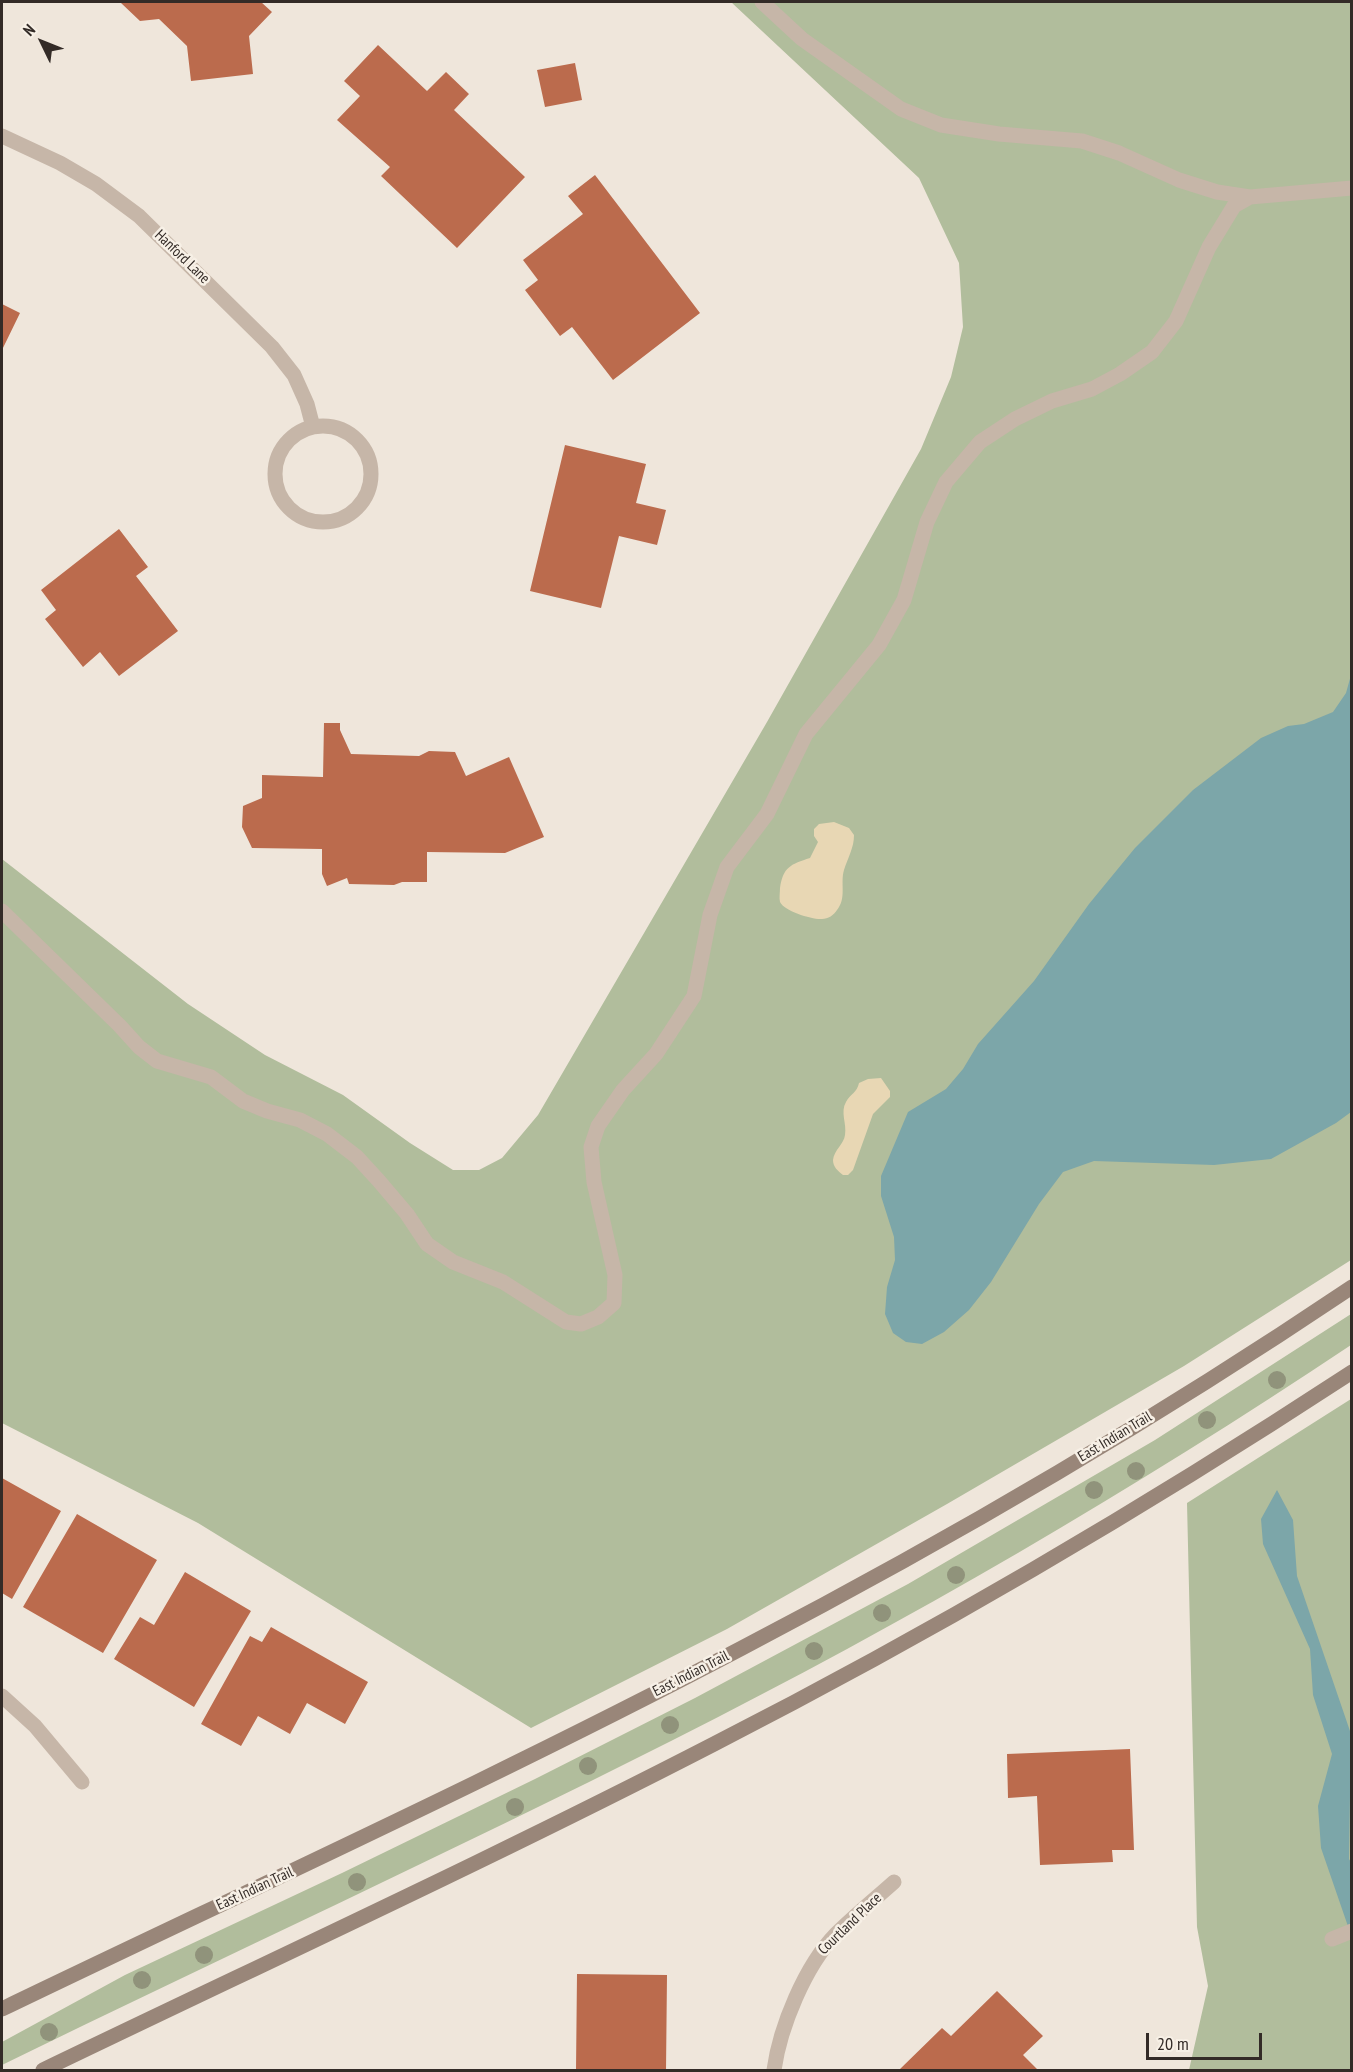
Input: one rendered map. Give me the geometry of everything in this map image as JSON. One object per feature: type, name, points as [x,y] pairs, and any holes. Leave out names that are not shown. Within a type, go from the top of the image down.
[{"type":"main road","name":"East Indian Trail","points":[[2,2009],[313,1862],[562,1740],[812,1611],[1096,1449],[1352,1287]]},
{"type":"main road","points":[[43,2070],[590,1807],[874,1659],[1035,1568],[1198,1470],[1352,1372]]},
{"type":"street","points":[[762,2],[802,39],[901,109],[941,125],[999,134],[1082,141],[1119,153],[1189,183],[1217,192],[1250,197],[1352,188]]},
{"type":"street","name":"Hanford Lane","points":[[2,136],[96,184],[139,216],[161,236],[272,347],[294,375],[307,404],[313,427]]},
{"type":"street","points":[[2,911],[139,1047],[157,1061],[211,1077],[243,1101],[267,1111],[300,1120],[327,1134],[357,1157],[379,1181],[407,1214],[427,1244],[453,1262],[503,1282],[566,1322],[581,1324],[598,1317],[614,1303],[615,1275],[594,1182],[591,1147],[598,1126],[623,1090],[656,1054],[694,996],[710,915],[728,867],[767,814],[806,734],[879,645],[904,600],[927,522],[946,482],[980,442],[1015,419],[1052,400],[1092,390],[1152,352],[1176,321],[1209,247],[1234,206],[1250,197]]},
{"type":"street","points":[[329,426],[346,432],[363,446],[371,465],[370,488],[361,504],[343,518],[328,522],[309,520],[289,509],[279,494],[275,477],[276,461],[282,449],[296,435],[313,427],[329,426]]},
{"type":"street","points":[[2,1696],[36,1726],[82,1782]]},
{"type":"street","name":"Courtland Place","points":[[774,2070],[776,2056],[799,1989],[814,1960],[836,1934],[894,1882]]},
{"type":"green space","points":[[731,2],[1351,2],[1351,1260],[1184,1366],[947,1504],[727,1629],[531,1728],[198,1523],[2,1423],[2,859],[188,1004],[265,1055],[343,1095],[410,1143],[453,1170],[479,1170],[502,1158],[538,1115],[767,722],[921,449],[951,377],[963,327],[959,263],[919,178]]},
{"type":"green space","points":[[1351,1314],[1351,1345],[1103,1503],[847,1649],[590,1782],[2,2065],[2,2042],[125,1975],[535,1779],[695,1698],[908,1584],[1155,1440]]},
{"type":"green space","points":[[1351,1399],[1351,2070],[1189,2070],[1208,1986],[1197,1927],[1187,1503]]},
{"type":"sand","points":[[834,822],[849,828],[854,835],[843,875],[842,901],[833,915],[824,919],[793,912],[780,902],[783,875],[789,867],[810,858],[818,842],[814,836],[814,829],[819,824]]},
{"type":"sand","points":[[881,1078],[890,1091],[890,1097],[873,1114],[853,1170],[848,1175],[843,1175],[835,1167],[833,1160],[845,1135],[844,1106],[859,1083],[868,1079]]},
{"type":"water","points":[[1351,675],[1351,1112],[1336,1123],[1271,1159],[1214,1165],[1094,1161],[1063,1172],[1039,1204],[991,1282],[969,1310],[944,1332],[922,1344],[906,1342],[893,1333],[885,1314],[887,1287],[895,1260],[894,1237],[881,1196],[881,1176],[908,1112],[946,1089],[963,1069],[978,1044],[1034,981],[1089,904],[1135,848],[1193,790],[1261,738],[1288,726],[1304,724],[1333,712],[1346,693]]},
{"type":"water","points":[[1277,1490],[1293,1520],[1297,1576],[1351,1734],[1349,1859],[1352,1864],[1351,1935],[1321,1848],[1318,1806],[1332,1754],[1313,1695],[1310,1649],[1263,1544],[1261,1519]]},
{"type":"building","points":[[261,2],[272,12],[249,36],[253,74],[191,81],[187,46],[159,19],[140,21],[121,3]]},
{"type":"building","points":[[378,45],[427,91],[446,72],[469,94],[454,110],[525,177],[457,248],[381,176],[390,167],[337,120],[360,96],[344,81]]},
{"type":"building","points":[[575,63],[582,100],[545,107],[537,70]]},
{"type":"building","points":[[595,175],[700,313],[613,380],[572,327],[560,336],[525,290],[538,280],[523,260],[583,214],[568,196]]},
{"type":"building","points":[[2,304],[20,313],[2,350]]},
{"type":"building","points":[[565,445],[646,464],[636,503],[666,510],[657,545],[619,536],[601,608],[530,591]]},
{"type":"building","points":[[119,529],[148,567],[136,576],[178,631],[119,676],[100,652],[83,667],[45,619],[56,610],[41,590]]},
{"type":"building","points":[[324,723],[340,723],[340,730],[351,754],[419,756],[429,751],[455,752],[466,776],[509,757],[544,837],[505,853],[427,852],[427,882],[402,882],[394,885],[349,884],[347,878],[327,886],[322,874],[322,849],[252,848],[242,827],[243,806],[262,798],[262,775],[323,777]]},
{"type":"building","points":[[2,1478],[61,1511],[12,1599],[2,1593]]},
{"type":"building","points":[[77,1514],[157,1560],[103,1653],[23,1607]]},
{"type":"building","points":[[185,1572],[251,1611],[194,1707],[114,1659],[140,1617],[154,1625]]},
{"type":"building","points":[[271,1627],[368,1682],[345,1724],[307,1703],[290,1734],[258,1716],[241,1746],[201,1724],[250,1636],[262,1642]]},
{"type":"building","points":[[1130,1749],[1134,1850],[1112,1850],[1113,1862],[1040,1865],[1037,1796],[1008,1798],[1007,1754]]},
{"type":"building","points":[[577,1974],[667,1975],[666,2070],[576,2070]]},
{"type":"building","points":[[997,1991],[1043,2036],[1023,2055],[1036,2070],[899,2070],[942,2028],[951,2036]]}]
